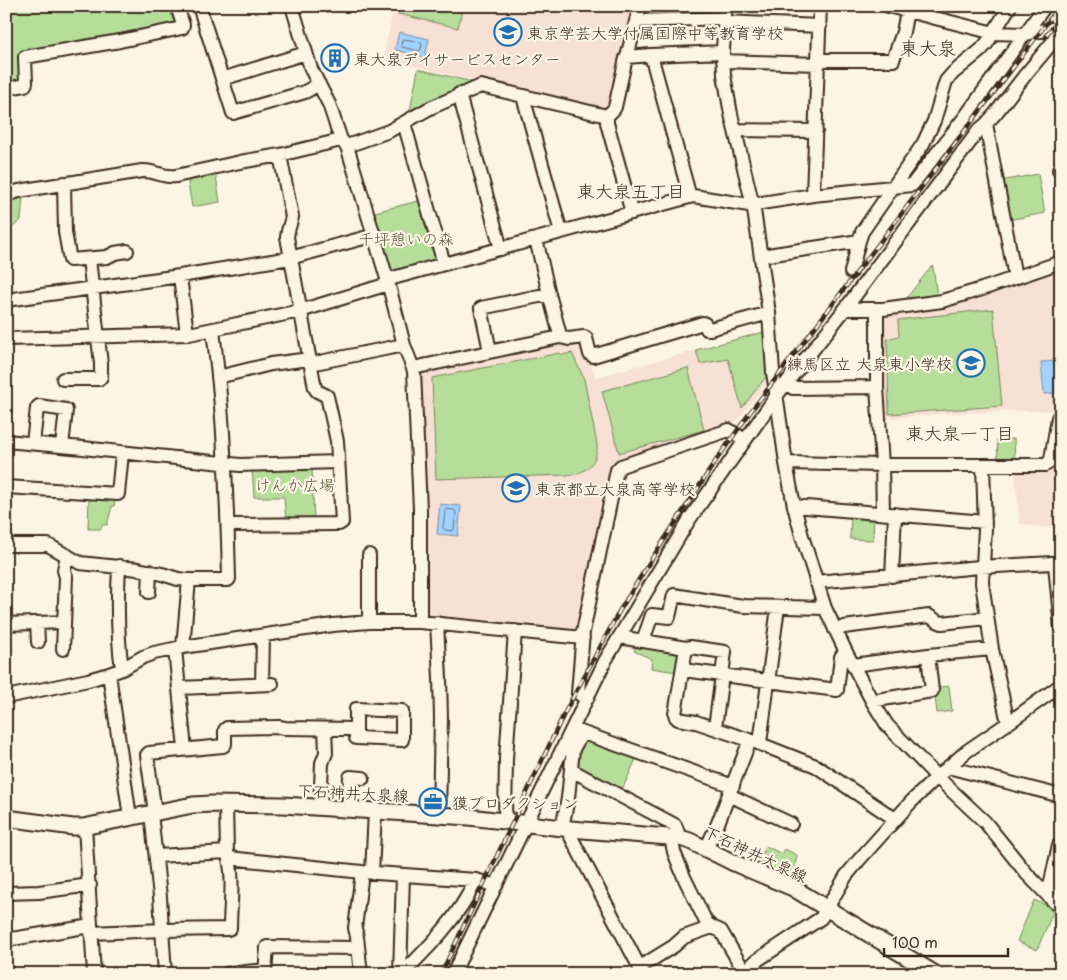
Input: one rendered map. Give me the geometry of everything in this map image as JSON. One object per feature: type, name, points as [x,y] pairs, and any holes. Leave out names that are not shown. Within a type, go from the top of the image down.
[{"type":"main road","name":"下石神井大泉線","points":[[6,818],[74,827],[193,805],[226,804],[320,807],[469,817],[567,828],[676,837],[793,888],[935,974]]},
{"type":"street","points":[[6,89],[26,83],[25,57],[182,28],[183,25],[177,6]]},
{"type":"street","points":[[199,6],[233,113],[306,92],[319,84]]},
{"type":"street","points":[[292,6],[311,69],[329,104],[344,143],[375,235],[404,345],[414,368],[420,510],[420,622]]},
{"type":"street","points":[[632,213],[607,123],[607,116],[615,108],[640,6]]},
{"type":"street","points":[[813,195],[820,6]]},
{"type":"street","points":[[712,927],[684,937],[641,970],[567,828],[573,748],[587,699],[605,661],[689,520],[745,440],[777,395],[845,310],[979,130],[995,114],[1061,31],[1051,29],[1025,34],[994,33],[888,6]]},
{"type":"street","points":[[851,272],[862,232],[923,144],[934,121],[946,81],[981,50],[1010,6]]},
{"type":"street","points":[[6,339],[187,334],[213,330],[300,311],[385,285],[393,278],[693,196],[746,205],[813,195],[909,186],[913,184],[965,116],[1045,6]]},
{"type":"street","points":[[628,57],[651,54],[819,62],[893,60],[903,32],[907,11]]},
{"type":"street","points":[[636,21],[725,15],[820,26]]},
{"type":"street","points":[[725,15],[723,57],[725,82],[753,204],[769,313],[774,372],[786,463],[794,506],[825,608],[852,665],[887,725],[937,777],[985,822],[1027,874],[1061,909]]},
{"type":"street","points":[[222,79],[306,53]]},
{"type":"street","points":[[651,54],[690,197]]},
{"type":"street","points":[[6,195],[19,190],[148,171],[164,176],[176,176],[344,143],[389,131],[430,108],[481,86],[607,116]]},
{"type":"street","points":[[459,94],[500,249]]},
{"type":"street","points":[[525,96],[524,100],[561,232]]},
{"type":"street","points":[[404,123],[444,264]]},
{"type":"street","points":[[986,124],[1015,277]]},
{"type":"street","points":[[735,130],[816,130]]},
{"type":"street","points":[[228,525],[341,523],[337,441],[328,398],[325,394],[316,390],[310,362],[290,258],[287,234],[292,217],[280,156]]},
{"type":"street","points":[[64,183],[65,232],[70,260],[107,257],[115,253],[127,251]]},
{"type":"street","points":[[6,300],[180,276],[290,258],[375,235]]},
{"type":"street","points":[[536,239],[560,337]]},
{"type":"street","points":[[761,256],[859,241]]},
{"type":"street","points":[[63,379],[101,378],[89,259]]},
{"type":"street","points":[[845,310],[877,309],[942,301],[1061,262]]},
{"type":"street","points":[[180,276],[187,334]]},
{"type":"street","points":[[490,351],[481,308],[549,294]]},
{"type":"street","points":[[877,309],[877,387],[882,465],[889,514],[892,576]]},
{"type":"street","points":[[414,368],[560,337],[569,339],[586,338],[590,354],[593,356],[704,323],[710,329],[769,313]]},
{"type":"street","points":[[6,545],[48,545],[80,563],[150,571],[178,579],[225,581],[229,579],[225,464],[213,330]]},
{"type":"street","points":[[218,377],[271,364],[310,362],[404,345]]},
{"type":"street","points":[[787,384],[794,388],[877,387]]},
{"type":"street","points":[[32,443],[37,408],[39,406],[66,410],[62,446]]},
{"type":"street","points":[[786,463],[882,465],[1048,464],[1051,459],[1058,418],[1061,413]]},
{"type":"street","points":[[587,699],[578,693],[583,638],[618,468],[729,430],[745,440]]},
{"type":"street","points":[[6,441],[225,464],[337,462]]},
{"type":"street","points":[[6,488],[118,494],[122,452]]},
{"type":"street","points":[[983,465],[985,522],[982,583],[992,649],[1008,723]]},
{"type":"street","points":[[794,506],[985,522]]},
{"type":"street","points":[[64,649],[66,577],[64,570],[67,555]]},
{"type":"street","points":[[369,555],[369,622]]},
{"type":"street","points":[[816,582],[983,567],[1054,563],[1061,628]]},
{"type":"street","points":[[119,566],[117,611],[118,643],[122,669]]},
{"type":"street","points":[[149,592],[150,571]]},
{"type":"street","points":[[185,749],[179,688],[179,648],[190,580]]},
{"type":"street","points":[[643,641],[652,615],[669,617],[674,595],[729,604],[825,608]]},
{"type":"street","points":[[706,849],[731,790],[755,742],[769,681],[778,606]]},
{"type":"street","points":[[835,630],[844,627],[929,616],[942,623],[987,618]]},
{"type":"street","points":[[6,624],[64,622]]},
{"type":"street","points":[[6,697],[109,674],[154,653],[333,625],[369,622],[420,622],[583,638]]},
{"type":"street","points":[[38,623],[38,642]]},
{"type":"street","points":[[437,624],[441,708],[439,815]]},
{"type":"street","points":[[505,821],[506,759],[515,632]]},
{"type":"street","points":[[179,688],[267,684],[263,636]]},
{"type":"street","points":[[619,637],[686,648],[725,652],[715,728]]},
{"type":"street","points":[[686,648],[675,714],[678,719],[715,728],[816,766],[895,819]]},
{"type":"street","points":[[852,665],[992,649]]},
{"type":"street","points":[[683,670],[837,690],[842,657],[846,652]]},
{"type":"street","points":[[872,702],[932,691],[928,655]]},
{"type":"street","points":[[109,674],[130,817]]},
{"type":"street","points":[[571,770],[676,827],[674,852],[706,922],[712,927],[721,930],[748,971],[821,918],[854,865],[895,819],[937,777],[967,751],[1059,687]]},
{"type":"street","points":[[165,974],[157,856],[147,754],[224,745],[225,730],[227,728],[356,729]]},
{"type":"street","points":[[320,807],[322,763],[326,753],[325,729]]},
{"type":"street","points":[[577,731],[731,790],[791,824]]},
{"type":"street","points":[[453,974],[526,823],[577,731]]},
{"type":"street","points":[[948,767],[1061,796]]},
{"type":"street","points":[[348,809],[350,777],[363,778]]},
{"type":"street","points":[[6,940],[91,930],[230,928],[231,880],[226,804]]},
{"type":"street","points":[[361,974],[355,928],[367,872],[374,811]]},
{"type":"street","points":[[86,826],[94,974]]},
{"type":"street","points":[[1047,894],[1059,845],[1061,844]]},
{"type":"street","points":[[157,856],[228,855],[367,872],[476,880],[496,886]]},
{"type":"street","points":[[401,974],[403,875]]},
{"type":"street","points":[[401,974],[437,939],[460,910],[476,880]]},
{"type":"street","points":[[6,893],[39,892],[90,885]]},
{"type":"street","points":[[226,974],[265,972],[267,947],[358,948]]},
{"type":"shaded area","name":"東京学芸大学付属国際中等教育学校","points":[[394,6],[634,6],[610,108],[606,111],[383,59]]},
{"type":"shaded area","name":"練馬区立 大泉東小学校","points":[[1061,267],[1061,409],[955,413],[883,419],[880,318],[884,312]]},
{"type":"shaded area","name":"東京都立大泉高等学校","points":[[764,332],[769,380],[734,425],[616,465],[577,632],[425,620],[418,376],[421,372],[581,340],[596,377]]},
{"type":"shaded area","points":[[1061,425],[1061,529],[1020,524],[1014,468],[1048,468]]},
{"type":"green space","points":[[6,6],[173,6],[178,21],[176,26],[98,42],[19,54],[22,80],[6,85]]},
{"type":"green space","points":[[400,6],[463,6],[458,28],[398,14]]},
{"type":"green space","points":[[418,69],[473,82],[410,111]]},
{"type":"green space","points":[[1038,174],[1045,213],[1008,220],[1001,181]]},
{"type":"green space","points":[[216,176],[220,202],[192,207],[188,183],[190,180]]},
{"type":"green space","points":[[23,196],[21,220],[11,229],[6,230],[6,202]]},
{"type":"green space","name":"千坪憩いの森","points":[[422,200],[440,260],[389,276],[371,213]]},
{"type":"green space","points":[[932,266],[937,295],[907,300],[908,296]]},
{"type":"green space","points":[[993,309],[1002,406],[889,414],[887,339],[899,336],[898,320]]},
{"type":"green space","points":[[764,332],[768,374],[742,408],[728,359],[700,364],[696,350]]},
{"type":"green space","points":[[560,353],[562,355],[572,353],[584,379],[597,444],[597,450],[590,466],[580,472],[568,475],[436,479],[432,378]]},
{"type":"green space","points":[[688,368],[704,430],[619,453],[602,391]]},
{"type":"green space","points":[[1014,439],[1015,459],[998,459],[997,440]]},
{"type":"green space","name":"けんか広場","points":[[312,467],[314,521],[286,521],[284,497],[254,497],[252,468]]},
{"type":"green space","points":[[89,498],[115,500],[107,525],[102,525],[101,529],[88,529]]},
{"type":"green space","points":[[851,513],[874,514],[873,540],[850,539]]},
{"type":"green space","points":[[636,646],[676,652],[679,656],[676,672],[651,668],[652,659],[634,651]]},
{"type":"green space","points":[[949,686],[952,711],[937,713],[934,688]]},
{"type":"green space","points":[[582,739],[637,757],[621,792],[575,768],[576,750]]},
{"type":"green space","points":[[766,846],[782,854],[785,849],[797,855],[793,878],[757,865]]},
{"type":"green space","points":[[1034,900],[1048,906],[1053,912],[1037,950],[1017,941]]},
{"type":"water","points":[[399,32],[429,39],[425,57],[395,50]]},
{"type":"water","points":[[1055,361],[1057,393],[1044,394],[1041,362]]},
{"type":"water","points":[[440,504],[461,506],[458,536],[437,534]]},
{"type":"railway","points":[[441,974],[564,714],[620,610],[651,560],[751,411],[1060,6]]},
{"type":"railway","points":[[1046,35],[1061,18]]},
{"type":"place","name":"東京学芸大学付属国際中等教育学校","points":[[508,32]]},
{"type":"place","name":"東大泉デイサービスセンター","points":[[335,58]]},
{"type":"place","name":"練馬区立 大泉東小学校","points":[[971,363]]},
{"type":"place","name":"東京都立大泉高等学校","points":[[516,488]]},
{"type":"place","name":"獏プロダクション","points":[[433,802]]},
{"type":"district","name":"東大泉","points":[[928,47]]},
{"type":"district","name":"東大泉五丁目","points":[[631,190]]},
{"type":"district","name":"東大泉一丁目","points":[[960,432]]}]
